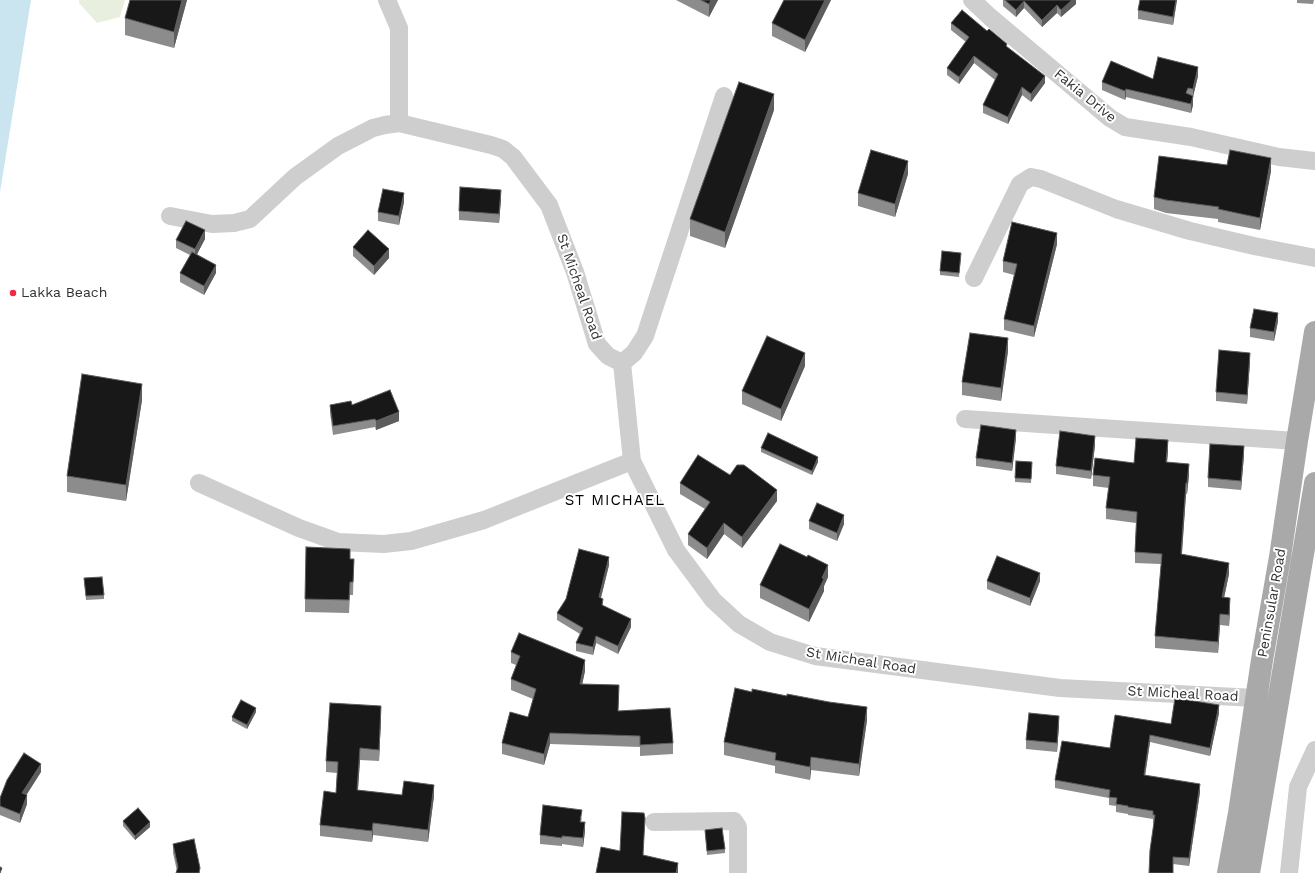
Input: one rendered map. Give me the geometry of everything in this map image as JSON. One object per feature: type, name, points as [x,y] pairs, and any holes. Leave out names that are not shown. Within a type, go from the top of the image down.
[{"type":"main road","name":"Peninsular Road","points":[[1228,873],[1280,557],[1296,441],[1315,332]]},
{"type":"main road","name":"Peninsular Road","points":[[1249,873],[1315,483]]},
{"type":"street","points":[[387,0],[399,28],[399,123]]},
{"type":"street","name":"Fakia Drive","points":[[972,0],[1110,118],[1125,127],[1191,137],[1279,157],[1315,161]]},
{"type":"street","points":[[622,363],[634,353],[645,336],[724,96]]},
{"type":"street","name":"St Micheal Road","points":[[170,216],[212,224],[234,223],[250,219],[295,177],[338,146],[373,128],[399,123],[503,149],[513,157],[549,205],[575,272],[597,344],[608,356],[622,363],[632,461],[676,550],[713,600],[739,624],[770,642],[815,656],[1060,688],[1256,698]]},
{"type":"street","points":[[974,278],[1020,184],[1031,177],[1041,179],[1116,210],[1226,239],[1315,258]]},
{"type":"street","points":[[965,419],[1296,441]]},
{"type":"street","points":[[199,483],[299,528],[338,542],[384,544],[411,541],[484,520],[632,461]]},
{"type":"street","points":[[1289,873],[1298,787],[1315,750]]},
{"type":"street","points":[[654,822],[734,821],[738,827],[738,873]]},
{"type":"green space","points":[[79,0],[125,0],[120,17],[97,23],[79,3]]},
{"type":"water","points":[[0,0],[31,0],[0,192]]},
{"type":"building","points":[[130,0],[182,0],[174,32],[125,18]]},
{"type":"building","points":[[701,0],[711,0],[709,4]]},
{"type":"building","points":[[784,0],[825,0],[805,40],[772,23]]},
{"type":"building","points":[[1005,0],[1072,0],[1061,10],[1057,5],[1042,20],[1024,1],[1016,10]]},
{"type":"building","points":[[1140,0],[1176,0],[1173,17],[1138,10]]},
{"type":"building","points":[[962,10],[987,31],[989,29],[1007,44],[1006,46],[1045,76],[1031,94],[1022,87],[1008,117],[983,105],[998,74],[974,56],[959,77],[947,68],[969,37],[951,23]]},
{"type":"building","points":[[1158,57],[1198,67],[1193,89],[1188,88],[1186,93],[1193,96],[1191,104],[1126,89],[1125,91],[1102,82],[1111,61],[1153,79]]},
{"type":"building","points":[[739,82],[774,94],[725,232],[690,219]]},
{"type":"building","points":[[871,150],[908,161],[895,204],[858,193]]},
{"type":"building","points":[[1230,150],[1271,158],[1260,218],[1218,209],[1219,207],[1154,197],[1159,156],[1227,165]]},
{"type":"building","points":[[460,187],[501,190],[499,214],[459,211]]},
{"type":"building","points":[[383,189],[404,193],[399,216],[378,212]]},
{"type":"building","points":[[186,221],[205,230],[195,249],[176,240]]},
{"type":"building","points":[[1012,222],[1057,233],[1034,326],[1004,319],[1017,264],[1003,261]]},
{"type":"building","points":[[368,230],[389,249],[374,266],[353,247]]},
{"type":"building","points":[[942,251],[961,253],[959,273],[940,271]]},
{"type":"building","points":[[192,252],[216,265],[204,286],[180,273]]},
{"type":"building","points":[[1254,309],[1278,313],[1274,332],[1250,328]]},
{"type":"building","points":[[970,333],[1008,338],[1001,388],[962,382]]},
{"type":"building","points":[[767,336],[805,353],[781,409],[742,391]]},
{"type":"building","points":[[1219,350],[1250,353],[1247,395],[1216,392]]},
{"type":"building","points":[[82,374],[142,384],[126,485],[67,476]]},
{"type":"building","points":[[390,390],[399,412],[376,421],[375,419],[333,426],[330,405],[351,401],[352,405]]},
{"type":"building","points":[[981,425],[1016,430],[1012,463],[976,458]]},
{"type":"building","points":[[1060,431],[1095,436],[1091,471],[1056,466]]},
{"type":"building","points":[[768,433],[818,457],[812,471],[761,448]]},
{"type":"building","points":[[1136,438],[1168,440],[1166,462],[1189,464],[1186,483],[1181,554],[1229,563],[1222,597],[1230,598],[1229,615],[1220,614],[1218,642],[1155,636],[1162,554],[1135,552],[1137,512],[1106,508],[1110,477],[1093,475],[1095,458],[1134,463]]},
{"type":"building","points":[[1210,444],[1244,446],[1241,481],[1208,478]]},
{"type":"building","points":[[698,455],[730,475],[737,465],[744,465],[777,490],[742,537],[724,523],[707,548],[688,534],[710,502],[680,483]]},
{"type":"building","points":[[1016,461],[1032,462],[1031,479],[1015,478]]},
{"type":"building","points":[[817,503],[844,515],[837,533],[809,521]]},
{"type":"building","points":[[780,544],[828,565],[822,578],[824,579],[809,609],[760,585]]},
{"type":"building","points":[[306,547],[350,549],[350,559],[354,559],[353,582],[350,582],[349,600],[305,599]]},
{"type":"building","points":[[579,549],[609,557],[599,597],[603,599],[602,605],[631,619],[618,646],[596,636],[593,647],[576,643],[583,628],[557,613],[566,599]]},
{"type":"building","points":[[997,556],[1040,573],[1030,598],[987,581]]},
{"type":"building","points":[[102,577],[104,595],[86,596],[84,578]]},
{"type":"building","points":[[519,633],[585,660],[580,684],[619,685],[618,711],[670,708],[673,743],[640,745],[640,736],[550,733],[544,754],[502,743],[510,712],[528,717],[536,689],[511,679],[520,656],[511,652]]},
{"type":"building","points":[[735,688],[752,692],[752,689],[787,696],[787,694],[867,707],[859,764],[811,757],[810,767],[775,760],[776,753],[724,742]]},
{"type":"building","points":[[1175,698],[1219,705],[1210,748],[1150,735],[1144,775],[1200,784],[1189,858],[1173,857],[1173,873],[1149,873],[1150,850],[1155,815],[1153,815],[1153,811],[1116,804],[1117,798],[1109,797],[1110,790],[1055,780],[1062,741],[1110,748],[1115,715],[1171,724]]},
{"type":"building","points":[[241,700],[256,708],[247,725],[232,717]]},
{"type":"building","points":[[330,703],[381,706],[379,750],[360,748],[357,790],[402,795],[404,781],[434,785],[428,830],[373,823],[372,831],[320,825],[324,791],[336,793],[338,762],[326,761]]},
{"type":"building","points":[[1029,713],[1059,716],[1057,743],[1026,740]]},
{"type":"building","points":[[24,753],[41,764],[22,793],[27,795],[20,814],[0,806],[0,798],[7,780]]},
{"type":"building","points":[[543,805],[582,810],[580,822],[585,822],[583,838],[562,836],[562,838],[540,835]]},
{"type":"building","points":[[138,808],[150,822],[135,836],[123,821]]},
{"type":"building","points":[[622,812],[644,813],[643,855],[678,863],[676,873],[596,873],[601,847],[620,851]]},
{"type":"building","points":[[722,828],[725,849],[707,851],[705,830]]},
{"type":"building","points":[[194,839],[200,868],[199,873],[176,873],[178,867],[173,844]]},
{"type":"place","name":"Lakka Beach","points":[[13,293]]},
{"type":"district","name":"ST MICHAEL","points":[[615,501]]}]
